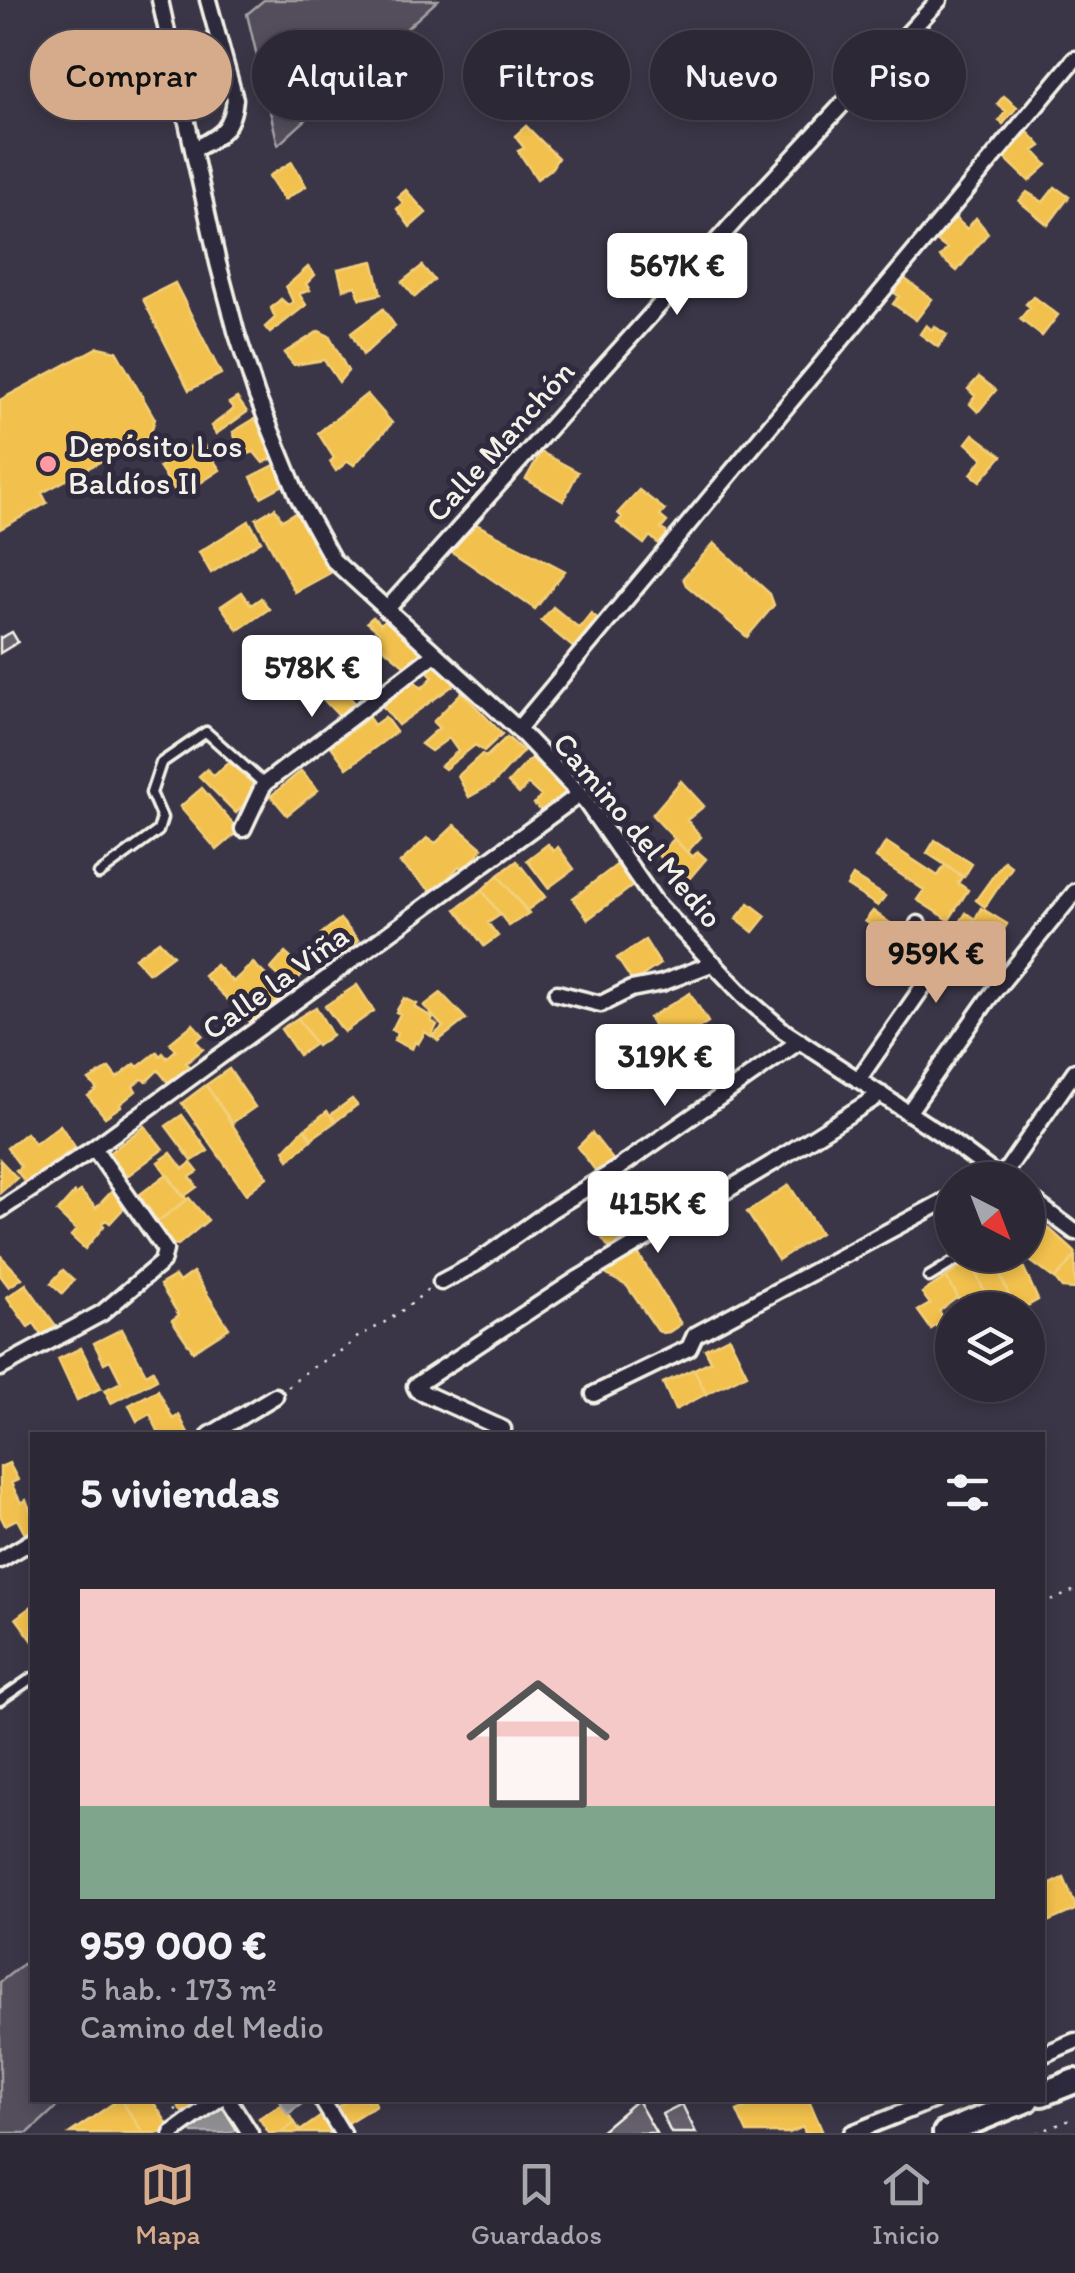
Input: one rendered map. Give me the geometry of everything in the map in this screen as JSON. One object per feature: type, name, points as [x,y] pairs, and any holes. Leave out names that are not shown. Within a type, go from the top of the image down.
[{"type":"main road","points":[[1045,2093],[1075,2080]]},
{"type":"main road","points":[[944,2133],[1021,2102]]},
{"type":"street","name":"Camino del Medio","points":[[160,0],[236,331],[257,396],[300,499],[333,560],[518,729],[580,794],[655,902],[747,999],[800,1041],[908,1112],[975,1162]]},
{"type":"street","points":[[193,150],[228,128],[233,115],[235,99],[209,5],[228,0]]},
{"type":"street","name":"Calle Manchón","points":[[386,610],[939,0]]},
{"type":"street","points":[[518,729],[1075,59]]},
{"type":"street","points":[[243,829],[264,784],[435,654]]},
{"type":"street","name":"Calle la Viña","points":[[0,1210],[94,1148],[580,794]]},
{"type":"street","points":[[908,1112],[988,1000],[1075,892]]},
{"type":"street","points":[[858,1080],[938,965],[918,924]]},
{"type":"street","points":[[556,994],[600,1004],[714,964]]},
{"type":"street","points":[[441,1282],[475,1264],[614,1171],[800,1041]]},
{"type":"street","points":[[1008,1162],[1075,1071]]},
{"type":"street","points":[[502,1429],[415,1386],[576,1280],[772,1164],[881,1094]]},
{"type":"street","points":[[0,1368],[102,1313],[162,1262],[165,1250],[94,1148]]},
{"type":"street","points":[[594,1394],[689,1348],[696,1335],[935,1206]]},
{"type":"street","points":[[1045,1210],[1075,1232]]},
{"type":"street","points":[[215,1432],[275,1396]]},
{"type":"street","points":[[0,1560],[30,1541]]},
{"type":"street","points":[[1045,2053],[1075,2041]]},
{"type":"street","points":[[172,2133],[214,2102]]},
{"type":"street","points":[[230,2102],[250,2133]]},
{"type":"street","points":[[323,2102],[342,2133]]},
{"type":"street","points":[[852,2133],[929,2102]]},
{"type":"lane","points":[[100,874],[158,832],[162,818],[151,794],[162,762],[206,732],[264,784]]},
{"type":"lane","points":[[928,1277],[936,1272]]},
{"type":"lane","points":[[0,1700],[30,1679]]},
{"type":"path","points":[[275,1396],[441,1282]]},
{"type":"path","points":[[1045,1604],[1075,1590]]},
{"type":"path","points":[[1037,2133],[1075,2118]]},
{"type":"shaded area","points":[[264,0],[438,0],[405,30],[252,30],[252,35],[247,14]]},
{"type":"shaded area","points":[[272,120],[306,120],[278,145]]},
{"type":"shaded area","points":[[30,1959],[30,2102],[62,2102],[28,2133],[0,2133],[0,1982]]},
{"type":"building: Viviendas","points":[[1004,96],[1017,107],[1003,124],[999,121],[1006,111],[997,104]]},
{"type":"building: Viviendas","points":[[526,126],[558,158],[537,179],[518,151],[524,148],[515,136]]},
{"type":"building: Viviendas","points":[[1028,132],[1041,146],[1034,151],[1047,165],[1029,181],[1004,157]]},
{"type":"building: Viviendas","points":[[292,162],[306,186],[284,200],[269,176]]},
{"type":"building: Viviendas","points":[[1055,187],[1069,197],[1048,225],[1019,201],[1027,192],[1043,202]]},
{"type":"building: Viviendas","points":[[406,190],[426,213],[410,227],[397,209],[403,203],[398,197]]},
{"type":"building: Viviendas","points":[[954,217],[967,229],[976,218],[988,233],[957,271],[940,257],[947,249],[935,240]]},
{"type":"building: Viviendas","points":[[373,261],[381,294],[360,299],[356,286],[343,289],[338,269]]},
{"type":"building: Viviendas","points":[[422,266],[434,280],[415,297],[402,282]]},
{"type":"building: Viviendas","points":[[308,267],[315,275],[306,284],[310,290],[299,294],[306,305],[270,333],[265,327],[275,318],[271,308],[281,299],[288,305],[293,302],[286,287]]},
{"type":"building: Viviendas","points":[[901,276],[932,299],[916,320],[893,304],[899,296],[890,290]]},
{"type":"building: Viviendas","points":[[175,283],[221,374],[189,390],[143,299]]},
{"type":"building: Viviendas","points":[[1033,296],[1058,315],[1042,336],[1020,319]]},
{"type":"building: Viviendas","points":[[383,309],[395,326],[363,355],[351,333]]},
{"type":"building: Viviendas","points":[[926,325],[947,335],[938,347],[920,334]]},
{"type":"building: Viviendas","points":[[319,331],[329,336],[348,371],[339,382],[324,360],[294,365],[284,353]]},
{"type":"building: Viviendas","name":"Depósito Los Baldíos II","points":[[98,347],[116,351],[155,419],[150,435],[42,493],[47,503],[0,529],[0,400]]},
{"type":"building: Viviendas","points":[[979,377],[996,390],[978,412],[970,404],[975,396],[968,389]]},
{"type":"building: Viviendas","points":[[367,394],[392,423],[354,465],[348,461],[336,471],[330,462],[334,458],[318,433]]},
{"type":"building: Viviendas","points":[[237,398],[247,412],[216,434],[211,426],[234,409],[229,403]]},
{"type":"building: Viviendas","points":[[256,418],[274,458],[263,463],[254,452],[242,456],[233,432]]},
{"type":"building: Viviendas","points":[[973,434],[1002,456],[980,481],[971,474],[983,458],[966,443]]},
{"type":"building: Viviendas","points":[[200,440],[220,470],[179,497],[159,467]]},
{"type":"building: Viviendas","points":[[541,452],[578,472],[563,501],[526,479]]},
{"type":"building: Viviendas","points":[[275,465],[285,484],[261,497],[251,477]]},
{"type":"building: Viviendas","points":[[639,490],[665,510],[660,516],[667,522],[661,529],[666,532],[667,542],[662,547],[650,536],[644,544],[617,523],[622,517],[618,513]]},
{"type":"building: Viviendas","points":[[275,508],[282,520],[297,512],[330,573],[295,592],[256,519]]},
{"type":"building: Viviendas","points":[[249,521],[261,541],[211,573],[199,552]]},
{"type":"building: Viviendas","points":[[474,523],[565,571],[535,609],[448,549]]},
{"type":"building: Viviendas","points":[[714,543],[770,594],[774,605],[747,637],[686,585],[683,578]]},
{"type":"building: Viviendas","points":[[242,592],[251,605],[261,598],[269,609],[238,630],[221,606]]},
{"type":"building: Viviendas","points":[[553,607],[579,628],[591,613],[603,623],[580,653],[541,621]]},
{"type":"building: Viviendas","points":[[373,617],[381,624],[387,618],[426,653],[411,671],[373,639],[379,632],[367,622]]},
{"type":"building: Viviendas","points":[[432,661],[455,684],[398,725],[380,703],[412,679],[422,688],[433,677],[425,668]]},
{"type":"building: Viviendas","points":[[337,684],[359,707],[342,719],[320,696]]},
{"type":"building: Viviendas","points":[[462,692],[502,734],[484,751],[475,745],[445,769],[441,766],[458,751],[449,738],[431,751],[421,744],[439,728],[433,722]]},
{"type":"building: Viviendas","points":[[385,717],[396,732],[347,768],[331,746],[369,718],[374,725]]},
{"type":"building: Viviendas","points":[[507,737],[523,751],[494,783],[469,797],[458,776]]},
{"type":"building: Viviendas","points":[[531,758],[567,792],[546,815],[534,804],[541,796],[528,784],[519,794],[508,783]]},
{"type":"building: Viviendas","points":[[229,762],[259,790],[236,813],[199,776],[207,769],[214,776]]},
{"type":"building: Viviendas","points":[[301,771],[318,790],[287,815],[271,796]]},
{"type":"building: Viviendas","points":[[681,781],[704,806],[687,820],[701,837],[687,852],[652,815]]},
{"type":"building: Viviendas","points":[[202,788],[239,831],[217,850],[180,807]]},
{"type":"building: Viviendas","points":[[455,825],[482,848],[466,872],[459,866],[434,894],[400,863],[427,838],[436,843]]},
{"type":"building: Viviendas","points":[[674,839],[692,857],[698,852],[706,859],[677,893],[667,882],[674,873],[658,855]]},
{"type":"building: Viviendas","points":[[935,840],[972,864],[964,877],[927,853]]},
{"type":"building: Viviendas","points":[[886,842],[938,876],[945,865],[962,877],[958,883],[968,890],[949,920],[917,900],[924,890],[876,858]]},
{"type":"building: Viviendas","points":[[548,844],[553,851],[558,847],[574,869],[548,888],[527,860]]},
{"type":"building: Viviendas","points":[[517,861],[545,897],[526,911],[498,875]]},
{"type":"building: Viviendas","points":[[1004,861],[1012,867],[985,907],[976,900]]},
{"type":"building: Viviendas","points":[[618,864],[634,885],[588,919],[573,898]]},
{"type":"building: Viviendas","points":[[498,875],[529,913],[509,926],[482,890]]},
{"type":"building: Viviendas","points":[[853,876],[885,896],[878,906],[847,886]]},
{"type":"building: Viviendas","points":[[482,890],[500,915],[488,923],[498,936],[484,946],[456,909]]},
{"type":"building: Viviendas","points":[[749,903],[766,916],[753,932],[736,919]]},
{"type":"building: Viviendas","points":[[981,908],[1007,924],[989,955],[953,933],[966,913],[975,919]]},
{"type":"building: Viviendas","points":[[873,911],[900,930],[893,941],[865,921]]},
{"type":"building: Viviendas","points":[[340,919],[358,940],[340,956],[321,934]]},
{"type":"building: Viviendas","points":[[645,940],[660,964],[633,982],[617,958]]},
{"type":"building: Viviendas","points":[[159,941],[173,955],[149,973],[135,958]]},
{"type":"building: Viviendas","points":[[285,953],[305,971],[291,987],[271,969]]},
{"type":"building: Viviendas","points":[[253,963],[285,994],[253,1025],[204,976],[216,965],[233,982]]},
{"type":"building: Viviendas","points":[[357,985],[374,1011],[344,1032],[325,1006]]},
{"type":"building: Viviendas","points":[[441,993],[466,1019],[438,1041],[433,1036],[443,1027],[424,1006]]},
{"type":"building: Viviendas","points":[[690,993],[708,1022],[667,1047],[649,1018]]},
{"type":"building: Viviendas","points":[[404,998],[417,1004],[415,1007],[437,1025],[431,1036],[425,1032],[412,1049],[394,1040],[398,1033],[392,1030]]},
{"type":"building: Viviendas","points":[[316,1007],[332,1035],[317,1046],[298,1018]]},
{"type":"building: Viviendas","points":[[298,1018],[315,1044],[299,1055],[281,1029]]},
{"type":"building: Viviendas","points":[[193,1024],[203,1035],[196,1041],[203,1049],[186,1063],[191,1069],[170,1085],[158,1070],[147,1081],[142,1079],[133,1086],[136,1091],[105,1117],[88,1096],[97,1089],[89,1080],[109,1068],[117,1078],[157,1052],[167,1058],[176,1050],[170,1043]]},
{"type":"building: Viviendas","points":[[229,1069],[255,1107],[232,1123],[206,1085]]},
{"type":"building: Viviendas","points":[[206,1085],[267,1177],[246,1194],[182,1103]]},
{"type":"building: Viviendas","points":[[352,1099],[357,1105],[336,1121],[330,1115]]},
{"type":"building: Viviendas","points":[[327,1111],[335,1122],[311,1139],[305,1129]]},
{"type":"building: Viviendas","points":[[182,1115],[208,1151],[192,1161],[166,1126]]},
{"type":"building: Viviendas","points":[[60,1125],[75,1147],[26,1183],[16,1170],[21,1167],[7,1148],[26,1133],[35,1144]]},
{"type":"building: Viviendas","points":[[145,1126],[163,1149],[127,1176],[109,1153]]},
{"type":"building: Viviendas","points":[[305,1128],[312,1139],[289,1160],[284,1150]]},
{"type":"building: Viviendas","points":[[592,1133],[617,1165],[600,1177],[578,1147]]},
{"type":"building: Viviendas","points":[[171,1153],[183,1169],[191,1163],[198,1172],[190,1177],[197,1187],[183,1197],[158,1162]]},
{"type":"building: Viviendas","points":[[0,1160],[17,1178],[0,1193]]},
{"type":"building: Viviendas","points":[[167,1174],[187,1200],[158,1221],[139,1195]]},
{"type":"building: Viviendas","points":[[789,1185],[820,1233],[778,1260],[747,1212]]},
{"type":"building: Viviendas","points":[[113,1190],[125,1207],[110,1223],[102,1223],[104,1226],[85,1249],[71,1236],[76,1230],[57,1212],[74,1193],[80,1191],[96,1208]]},
{"type":"building: Viviendas","points":[[189,1198],[208,1220],[178,1245],[173,1244],[156,1223]]},
{"type":"building: Viviendas","points":[[614,1201],[639,1233],[613,1253],[589,1221]]},
{"type":"building: Viviendas","points":[[1045,1225],[1075,1252],[1055,1279],[1045,1272]]},
{"type":"building: Viviendas","points":[[636,1250],[681,1324],[669,1332],[658,1331],[627,1286],[600,1271]]},
{"type":"building: Viviendas","points":[[0,1255],[22,1278],[9,1287],[0,1275]]},
{"type":"building: Viviendas","points":[[1075,1256],[1075,1289],[1062,1288],[1055,1279]]},
{"type":"building: Viviendas","points":[[63,1270],[74,1280],[62,1293],[51,1283]]},
{"type":"building: Viviendas","points":[[193,1272],[229,1328],[193,1351],[172,1320],[179,1315],[160,1285],[175,1276],[179,1282]]},
{"type":"building: Viviendas","points":[[954,1272],[975,1272],[985,1292],[955,1292],[946,1277]]},
{"type":"building: Viviendas","points":[[975,1272],[999,1272],[1007,1292],[985,1292]]},
{"type":"building: Viviendas","points":[[999,1272],[1026,1272],[1034,1292],[1007,1292]]},
{"type":"building: Viviendas","points":[[946,1277],[955,1292],[935,1292],[935,1326],[931,1329],[918,1311],[930,1304],[922,1293]]},
{"type":"building: Viviendas","points":[[26,1284],[56,1326],[42,1335],[34,1323],[28,1327],[7,1297]]},
{"type":"building: Viviendas","points":[[122,1329],[146,1374],[153,1370],[157,1379],[111,1403],[105,1390],[121,1382],[110,1360],[104,1363],[94,1343]]},
{"type":"building: Viviendas","points":[[729,1337],[747,1374],[706,1394],[694,1369],[711,1361],[705,1349]]},
{"type":"building: Viviendas","points":[[81,1348],[101,1388],[77,1400],[58,1359]]},
{"type":"building: Viviendas","points":[[694,1369],[706,1394],[675,1410],[663,1383]]},
{"type":"building: Viviendas","points":[[158,1390],[173,1419],[179,1415],[188,1432],[159,1432],[150,1414],[137,1421],[129,1405]]},
{"type":"building: Viviendas","points":[[9,1463],[18,1480],[11,1483],[21,1503],[26,1500],[30,1509],[30,1531],[25,1534],[17,1519],[5,1525],[0,1515],[0,1467]]},
{"type":"building: Viviendas","points":[[30,1608],[30,1637],[16,1618]]},
{"type":"building: Viviendas","points":[[1064,1878],[1075,1910],[1045,1923],[1045,1887]]},
{"type":"building: Viviendas","points":[[115,2102],[122,2102],[143,2133],[70,2133]]},
{"type":"building: Viviendas","points":[[122,2102],[153,2102],[170,2128],[162,2133],[143,2133]]},
{"type":"building: Viviendas","points":[[175,2102],[200,2102],[183,2113]]},
{"type":"building: Viviendas","points":[[345,2102],[376,2105],[342,2126],[333,2110]]},
{"type":"building: Viviendas","points":[[758,2102],[810,2102],[823,2133],[805,2133],[803,2127],[789,2133],[747,2133],[737,2111]]},
{"type":"building: Viviendas","points":[[281,2104],[295,2123],[280,2133],[269,2133],[259,2118]]},
{"type":"building: Viviendas","points":[[326,2113],[338,2128],[330,2133],[280,2133],[295,2123],[300,2131]]},
{"type":"building: Industria","points":[[214,2102],[230,2102],[244,2123],[231,2133],[193,2133],[186,2123]]},
{"type":"building: Industria","points":[[280,2102],[304,2102],[288,2114]]},
{"type":"building: Otros","points":[[12,632],[18,642],[0,653],[0,636]]},
{"type":"building: Otros","points":[[638,2102],[656,2133],[598,2133]]},
{"type":"building: Otros","points":[[682,2104],[696,2133],[671,2133],[662,2114]]},
{"type":"place","name":"Depósito Los Baldíos II","points":[[48,464]]}]
